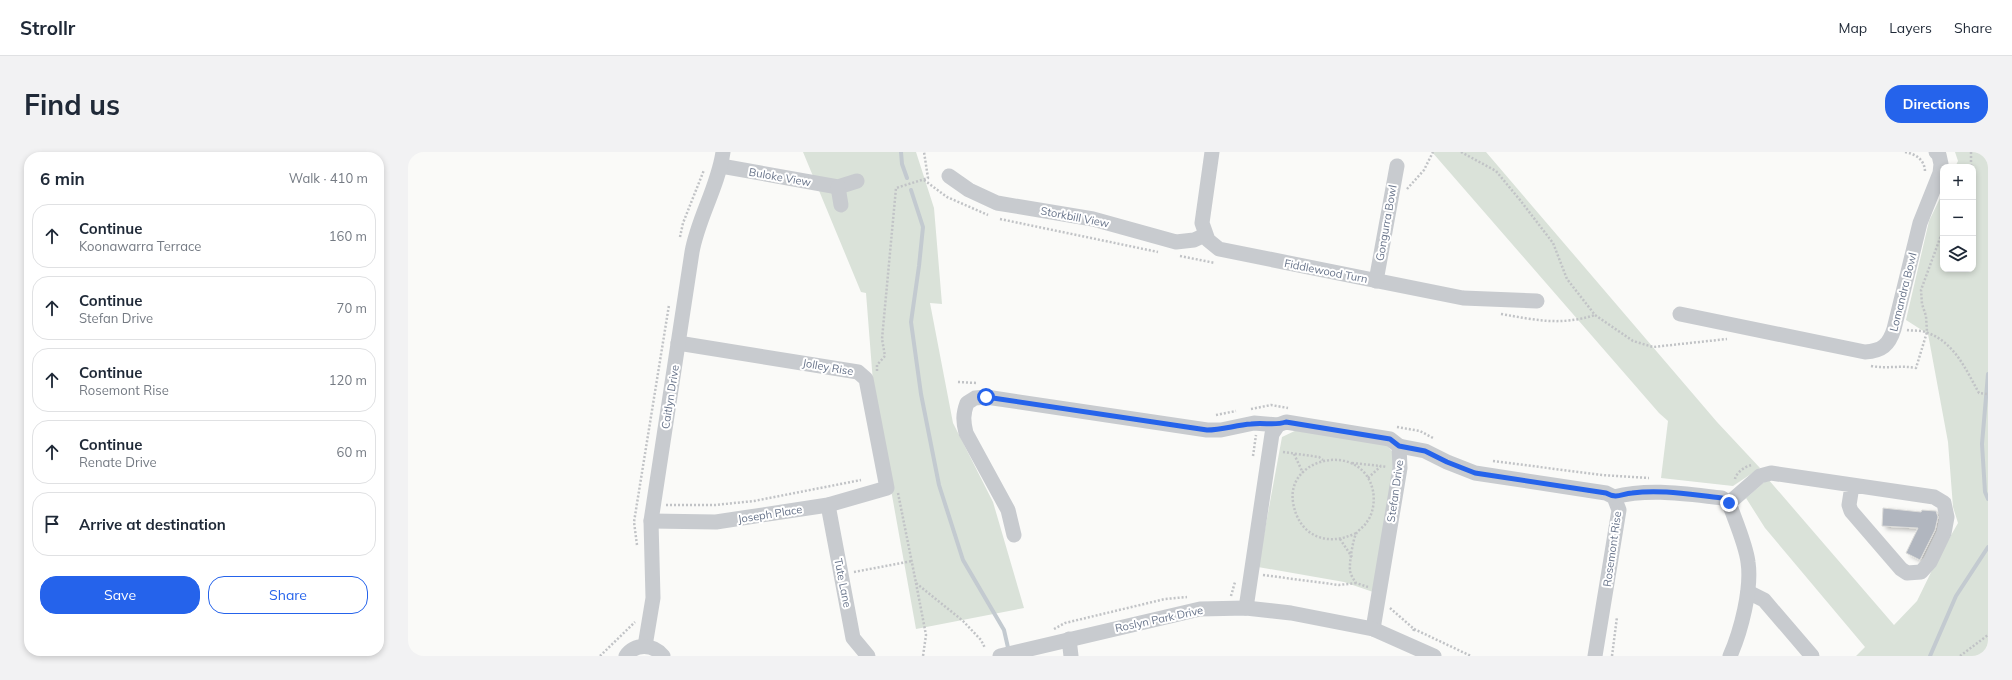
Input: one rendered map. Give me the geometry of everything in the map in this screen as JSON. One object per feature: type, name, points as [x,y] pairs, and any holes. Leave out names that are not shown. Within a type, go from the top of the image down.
[{"type":"street","points":[[1205,235],[1202,223],[1212,152]]},
{"type":"street","name":"Lomandra Bowl","points":[[1680,314],[1865,352],[1883,348],[1888,343],[1894,329],[1920,223],[1940,173],[1941,164],[1939,155],[1936,152]]},
{"type":"street","name":"Buloke View","points":[[722,159],[838,187],[858,181]]},
{"type":"street","name":"Caitlyn Drive","points":[[645,646],[650,626],[657,521],[678,343],[695,233],[722,159]]},
{"type":"street","name":"Gongurra Bowl","points":[[1376,281],[1397,166]]},
{"type":"street","name":"Storkbill View","points":[[949,176],[969,190],[997,203],[1093,219],[1176,242],[1194,240],[1205,235]]},
{"type":"street","points":[[838,187],[841,205]]},
{"type":"street","name":"Fiddlewood Turn","points":[[1205,235],[1212,246],[1218,249],[1376,281],[1463,298],[1537,300]]},
{"type":"street","name":"Jolley Rise","points":[[678,343],[858,372],[866,379],[889,484]]},
{"type":"street","name":"Stefan Drive","points":[[1014,534],[1008,510],[966,433],[962,420],[966,403],[975,398],[986,397],[1207,430],[1220,430],[1254,423],[1278,425],[1286,422],[1390,439],[1399,446],[1400,468],[1373,630]]},
{"type":"street","points":[[1246,608],[1272,434],[1278,425]]},
{"type":"street","name":"Rosemont Rise","points":[[1399,446],[1425,451],[1447,462],[1475,473],[1606,493],[1614,497],[1619,510],[1596,656]]},
{"type":"street","points":[[1729,503],[1760,476],[1771,473],[1934,497],[1944,503],[1947,517],[1944,534],[1926,568],[1915,573],[1907,573],[1901,569],[1851,511],[1849,505],[1852,486]]},
{"type":"street","name":"Joseph Place","points":[[657,521],[716,522],[828,504],[889,484]]},
{"type":"street","points":[[1614,497],[1631,493],[1654,491],[1722,498],[1729,503],[1748,562],[1748,592],[1735,645],[1730,656]]},
{"type":"street","name":"Tute Lane","points":[[828,504],[854,638],[868,656]]},
{"type":"street","points":[[1748,592],[1764,600],[1812,656]]},
{"type":"street","name":"Roslyn Park Drive","points":[[1000,656],[1200,609],[1246,608],[1291,613],[1373,630],[1434,656]]},
{"type":"street","points":[[1069,639],[1071,656]]},
{"type":"street","points":[[626,656],[635,648],[645,646],[653,648],[663,656]]},
{"type":"path","points":[[877,376],[877,365],[885,356],[882,339],[896,188],[928,178],[924,152]]},
{"type":"path","points":[[1405,192],[1424,170],[1433,152]]},
{"type":"path","points":[[1461,152],[1496,171],[1520,200],[1553,243],[1567,279],[1595,316],[1634,341],[1653,347]]},
{"type":"path","points":[[1971,152],[1971,164]]},
{"type":"path","points":[[1145,250],[1149,235]]},
{"type":"path","points":[[1927,332],[1926,316],[1920,290],[1941,236]]},
{"type":"path","points":[[1894,329],[1927,332],[1943,340],[1959,358],[1979,393],[1988,394]]},
{"type":"path","points":[[958,382],[983,384]]},
{"type":"path","points":[[1246,410],[1271,405],[1295,409]]},
{"type":"path","points":[[1210,416],[1239,411]]},
{"type":"path","points":[[1396,426],[1420,431],[1439,442]]},
{"type":"path","points":[[1416,449],[1420,431]]},
{"type":"path","points":[[1255,448],[1319,457],[1323,460]]},
{"type":"path","points":[[1294,454],[1303,473]]},
{"type":"path","points":[[1350,462],[1358,467],[1368,478],[1373,491],[1374,502],[1371,516],[1356,533],[1340,539],[1326,540],[1313,535],[1298,520],[1294,512],[1292,498],[1294,488],[1303,473],[1310,466],[1323,460],[1336,459],[1381,466]]},
{"type":"path","points":[[1492,460],[1602,475],[1655,478]]},
{"type":"path","points":[[1735,481],[1736,476],[1748,466],[1755,465]]},
{"type":"path","points":[[666,505],[715,505],[889,484],[912,561],[926,635],[924,656]]},
{"type":"path","points":[[657,521],[666,505],[666,500]]},
{"type":"path","points":[[1356,533],[1350,570],[1356,584]]},
{"type":"path","points":[[1340,539],[1352,557]]},
{"type":"path","points":[[842,575],[912,561]]},
{"type":"path","points":[[1252,574],[1339,584],[1356,584],[1392,593],[1389,608],[1414,629],[1472,656]]},
{"type":"path","points":[[916,584],[963,621],[981,640],[985,648]]},
{"type":"path","points":[[635,623],[650,626]]},
{"type":"path","points":[[1412,646],[1414,629]]},
{"type":"path","points":[[1960,656],[1988,635]]},
{"type":"shaded area","points":[[803,152],[916,152],[934,208],[942,304],[930,303],[953,423],[993,502],[1024,608],[916,629],[874,395],[866,293],[861,292]]},
{"type":"shaded area","points":[[1432,152],[1486,152],[1717,422],[1760,468],[1733,486],[1661,478],[1668,421],[1659,413]]},
{"type":"shaded area","points":[[1955,152],[1988,152],[1988,656],[1856,656],[1865,647],[1765,528],[1746,498],[1768,479],[1894,625],[1917,601],[1937,560],[1958,523],[1953,507],[1948,442],[1928,334],[1906,320],[1929,221],[1940,198],[1940,272],[1976,272],[1976,164],[1956,164],[1958,161]]},
{"type":"shaded area","points":[[1301,428],[1385,443],[1396,456],[1376,593],[1344,582],[1258,567],[1282,437]]},
{"type":"building","points":[[1883,508],[1921,512],[1922,510],[1936,511],[1938,517],[1935,530],[1920,560],[1906,553],[1918,528],[1882,526]]},
{"type":"waterway","points":[[901,152],[902,164],[907,178]]},
{"type":"waterway","points":[[911,190],[923,227],[911,322],[921,394],[939,485],[963,560],[1004,630],[1009,652]]},
{"type":"waterway","points":[[1988,374],[1982,444],[1985,492],[1988,499]]},
{"type":"waterway","points":[[1930,656],[1956,596],[1988,547]]},
{"type":"route","points":[[986,397],[1207,430],[1220,430],[1254,423],[1278,425],[1286,422],[1390,439],[1399,446],[1425,451],[1447,462],[1475,473],[1606,493],[1614,497],[1631,493],[1654,491],[1722,498],[1729,503]]}]
